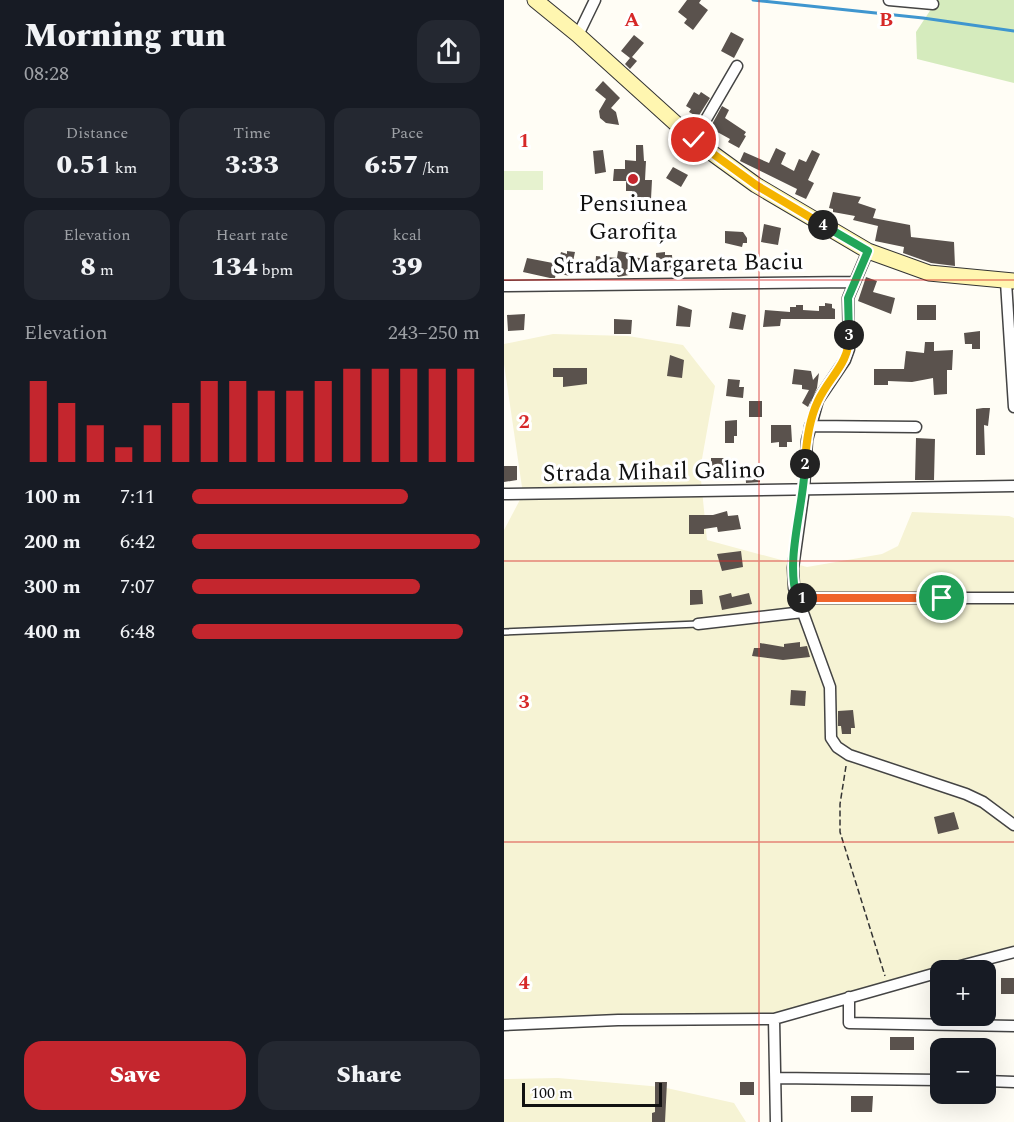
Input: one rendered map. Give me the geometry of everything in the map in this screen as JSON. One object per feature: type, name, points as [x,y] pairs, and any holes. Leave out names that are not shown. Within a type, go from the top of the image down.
[{"type":"main road","points":[[535,0],[578,34],[694,140],[756,185],[868,251],[929,273],[1010,282]]},
{"type":"street","points":[[578,34],[595,0]]},
{"type":"street","points":[[895,0],[933,4]]},
{"type":"street","points":[[694,140],[737,66]]},
{"type":"street","points":[[868,251],[853,282],[847,314],[849,349],[845,360],[818,400],[810,426],[793,568],[797,598],[830,687],[831,738],[837,747],[849,754],[983,802],[1014,825]]},
{"type":"street","name":"Strada Margareta Baciu","points":[[504,286],[853,282]]},
{"type":"street","points":[[1010,282],[1014,407]]},
{"type":"street","points":[[810,426],[916,427]]},
{"type":"street","name":"Strada Mihail Galino","points":[[504,494],[1014,486]]},
{"type":"street","points":[[797,598],[1014,598]]},
{"type":"street","points":[[698,624],[803,612]]},
{"type":"street","points":[[983,960],[1014,952]]},
{"type":"street","points":[[504,1026],[618,1020],[774,1019],[930,975]]},
{"type":"street","points":[[849,997],[849,1023],[1014,1026]]},
{"type":"street","points":[[774,1019],[776,1122]]},
{"type":"street","points":[[776,1078],[930,1080]]},
{"type":"street","points":[[996,1081],[1014,1082]]},
{"type":"lane","points":[[504,632],[698,624]]},
{"type":"path","points":[[849,754],[840,804],[840,832],[888,986]]},
{"type":"shaded area","points":[[553,334],[628,336],[683,345],[715,386],[700,470],[707,540],[807,567],[882,554],[898,546],[912,512],[1014,518],[1014,956],[996,961],[930,960],[930,980],[782,1021],[710,1025],[504,1023],[504,530],[523,494],[504,364],[504,344]]},
{"type":"shaded area","points":[[558,1078],[662,1087],[734,1103],[746,1122],[504,1122],[504,1079]]},
{"type":"green space","points":[[937,0],[1014,0],[1014,83],[917,59],[916,32]]},
{"type":"green space","points":[[504,171],[543,171],[543,190],[504,190]]},
{"type":"building","points":[[687,0],[701,0],[699,3],[708,10],[693,30],[684,23],[687,19],[678,12]]},
{"type":"building","points":[[731,32],[744,39],[734,58],[721,51]]},
{"type":"building","points":[[634,35],[644,43],[632,57],[637,61],[630,69],[625,64],[630,58],[621,51]]},
{"type":"building","points":[[603,81],[620,98],[611,108],[616,112],[619,125],[606,123],[600,118],[599,111],[606,99],[595,90]]},
{"type":"building","points":[[694,92],[699,95],[701,92],[710,98],[698,117],[689,112],[691,109],[686,106]]},
{"type":"building","points":[[722,106],[729,110],[725,118],[746,132],[739,148],[728,142],[730,139],[710,128]]},
{"type":"building","points":[[636,145],[643,145],[644,161],[646,161],[645,180],[652,180],[651,199],[643,199],[642,202],[635,202],[635,199],[632,199],[632,191],[626,191],[626,181],[613,181],[614,169],[625,169],[625,160],[636,161]]},
{"type":"building","points":[[776,148],[786,153],[781,164],[794,171],[799,159],[806,162],[812,150],[820,154],[808,180],[814,183],[806,199],[795,194],[797,189],[740,161],[744,152],[769,163]]},
{"type":"building","points":[[603,150],[606,172],[595,174],[593,151]]},
{"type":"building","points":[[673,167],[688,175],[681,187],[666,178]]},
{"type":"building","points":[[833,192],[861,197],[858,203],[876,209],[873,218],[910,225],[911,237],[954,242],[955,266],[931,263],[903,253],[904,247],[875,241],[878,226],[853,220],[855,216],[833,212],[833,209],[829,208]]},
{"type":"building","points":[[764,224],[781,228],[778,245],[761,242]]},
{"type":"building","points":[[725,231],[743,232],[747,243],[743,243],[742,247],[725,243]]},
{"type":"building","points":[[567,251],[575,252],[570,276],[556,273],[555,278],[550,278],[523,272],[527,258],[558,264],[561,252],[567,254]]},
{"type":"building","points":[[618,251],[629,253],[629,257],[640,258],[639,268],[635,267],[634,274],[618,277],[615,272],[595,270],[596,256],[617,258]]},
{"type":"building","points":[[665,252],[665,255],[672,255],[673,271],[657,269],[656,253]]},
{"type":"building","points":[[866,277],[877,281],[873,292],[895,298],[891,314],[858,301]]},
{"type":"building","points":[[825,303],[832,304],[832,308],[835,309],[835,319],[781,319],[780,326],[763,327],[765,310],[790,312],[790,307],[803,305],[803,310],[819,311],[819,306],[825,306]]},
{"type":"building","points":[[678,305],[692,310],[690,327],[676,326]]},
{"type":"building","points":[[917,305],[936,305],[936,320],[917,320]]},
{"type":"building","points":[[732,312],[746,315],[743,330],[729,328]]},
{"type":"building","points":[[525,314],[524,330],[508,331],[507,315]]},
{"type":"building","points":[[614,319],[632,320],[631,334],[614,334]]},
{"type":"building","points":[[980,331],[980,349],[972,349],[972,344],[965,344],[964,333]]},
{"type":"building","points":[[925,342],[934,342],[934,351],[953,350],[952,370],[947,370],[947,394],[934,395],[933,378],[912,382],[888,381],[888,385],[874,385],[874,369],[904,369],[906,351],[924,353]]},
{"type":"building","points":[[670,355],[684,360],[682,378],[667,376]]},
{"type":"building","points":[[553,368],[587,368],[587,384],[563,387],[563,377],[553,377]]},
{"type":"building","points":[[794,369],[811,371],[813,380],[819,373],[817,388],[808,407],[802,403],[809,390],[802,389],[802,385],[792,384]]},
{"type":"building","points":[[728,379],[740,380],[739,387],[744,387],[743,398],[726,396]]},
{"type":"building","points":[[749,401],[762,401],[762,417],[749,417]]},
{"type":"building","points":[[990,408],[988,426],[984,425],[985,455],[976,455],[976,409]]},
{"type":"building","points":[[737,420],[737,436],[734,436],[734,443],[725,443],[725,421]]},
{"type":"building","points":[[771,425],[791,425],[792,442],[787,442],[787,447],[779,447],[779,442],[771,443]]},
{"type":"building","points":[[916,438],[935,439],[934,480],[915,480]]},
{"type":"building","points":[[711,458],[725,458],[725,475],[711,477]]},
{"type":"building","points":[[504,466],[517,466],[517,480],[504,482]]},
{"type":"building","points":[[759,467],[760,482],[746,483],[745,468]]},
{"type":"building","points":[[727,511],[728,516],[738,515],[741,529],[718,532],[717,527],[704,529],[704,534],[689,534],[689,515],[713,515]]},
{"type":"building","points":[[741,551],[743,567],[722,571],[717,554]]},
{"type":"building","points":[[690,590],[702,590],[703,604],[690,605]]},
{"type":"building","points":[[731,593],[732,597],[749,593],[752,604],[722,610],[719,596]]},
{"type":"building","points":[[800,642],[800,647],[807,646],[810,657],[783,660],[752,656],[754,648],[760,648],[760,643],[784,647],[784,644]]},
{"type":"building","points":[[791,690],[806,691],[805,706],[790,705]]},
{"type":"building","points":[[853,710],[855,728],[851,728],[851,734],[842,734],[841,726],[838,726],[838,711]]},
{"type":"building","points":[[954,812],[959,829],[938,834],[934,817]]},
{"type":"building","points":[[1001,978],[1014,978],[1014,994],[1001,994]]},
{"type":"building","points":[[890,1037],[914,1037],[914,1050],[890,1050]]},
{"type":"building","points":[[655,1082],[667,1082],[665,1122],[652,1122],[652,1113],[655,1112]]},
{"type":"building","points":[[740,1082],[754,1082],[754,1095],[740,1095]]},
{"type":"building","points":[[851,1096],[873,1096],[872,1112],[851,1112]]},
{"type":"waterway","points":[[753,0],[923,18],[1014,31]]},
{"type":"place","name":"Pensiunea Garofița","points":[[633,179]]},
{"type":"route","points":[[694,140],[756,185],[868,251],[848,298],[849,349],[845,360],[818,400],[807,440],[804,489],[793,568],[797,598],[942,598]]}]
